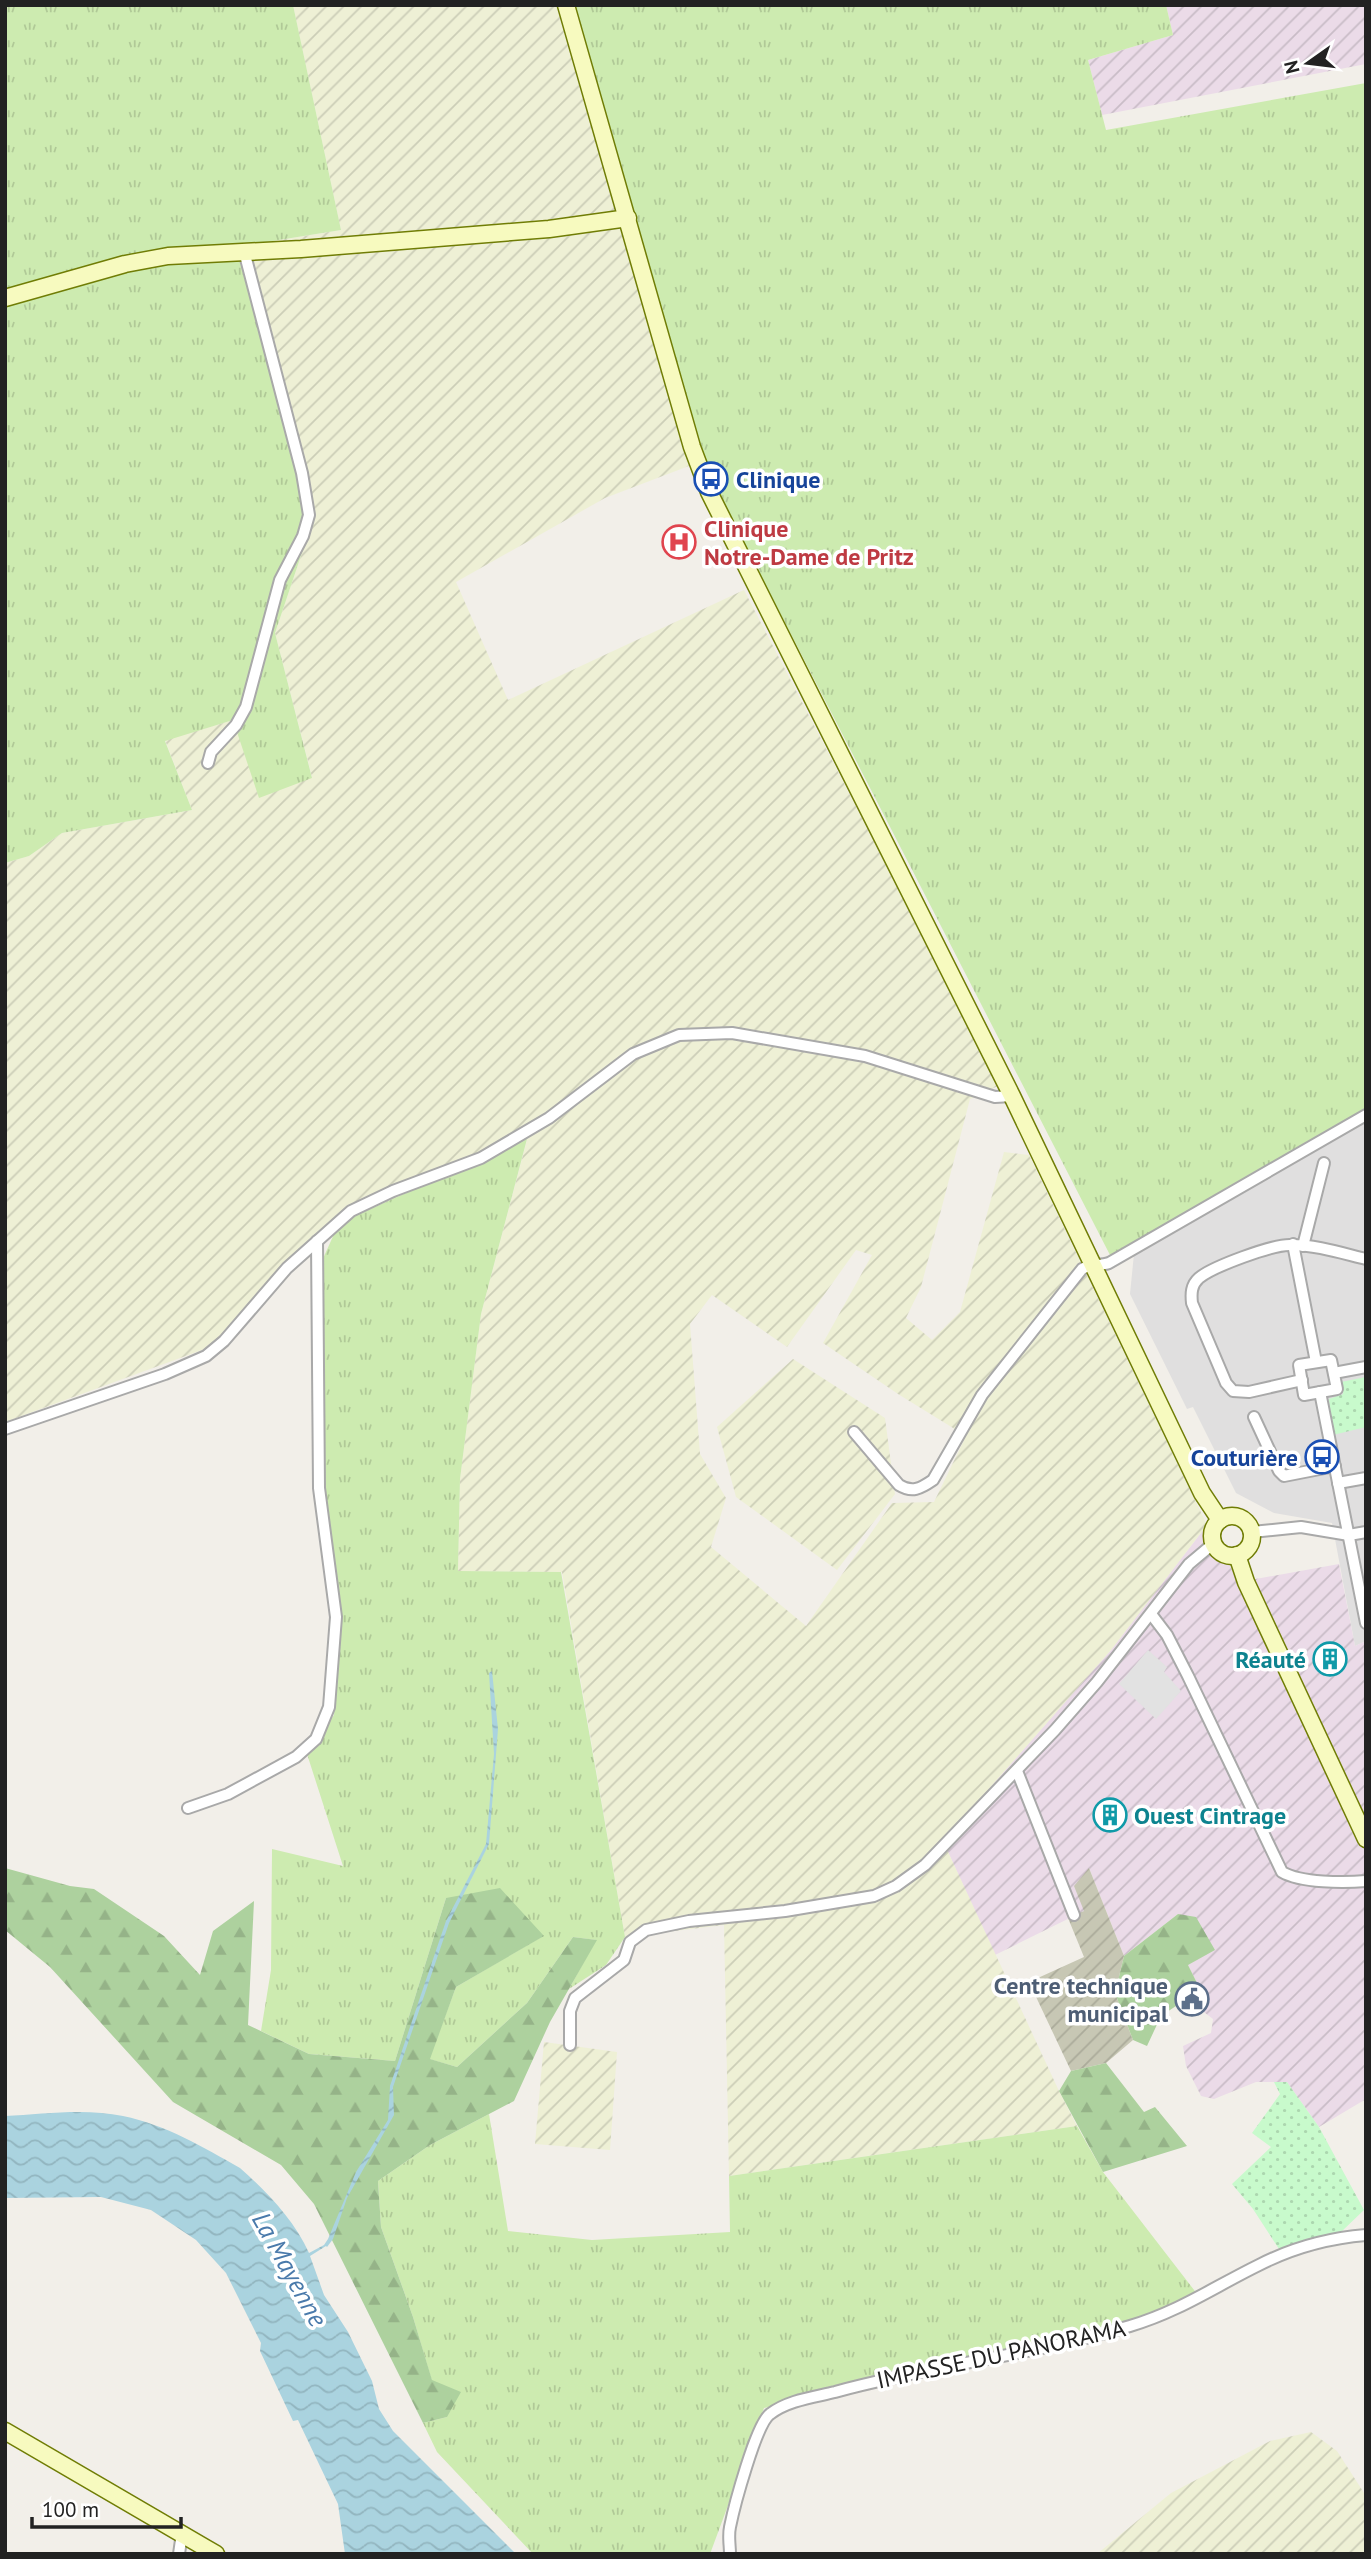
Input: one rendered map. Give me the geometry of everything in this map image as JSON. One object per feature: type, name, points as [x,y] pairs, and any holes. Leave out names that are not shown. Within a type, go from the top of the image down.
[{"type":"street","points":[[566,5],[692,447],[718,513],[1012,1096],[1202,1493],[1220,1520]]},
{"type":"street","points":[[5,298],[125,264],[168,256],[301,249],[549,229],[628,218]]},
{"type":"street","points":[[208,763],[211,752],[236,725],[246,707],[280,580],[303,536],[309,515],[302,473],[244,251]]},
{"type":"street","points":[[5,1429],[165,1374],[206,1356],[225,1341],[287,1268],[351,1211],[393,1191],[481,1158],[549,1118],[634,1054],[679,1035],[732,1032],[768,1038],[865,1056],[995,1097],[1012,1096]]},
{"type":"street","points":[[853,1432],[899,1485],[908,1490],[921,1488],[933,1480],[982,1395],[1082,1269],[1109,1263],[1366,1115]]},
{"type":"street","points":[[1316,1362],[1298,1245],[1324,1163]]},
{"type":"street","points":[[188,1808],[228,1794],[296,1757],[316,1739],[329,1707],[336,1617],[319,1488],[317,1241]]},
{"type":"street","points":[[1302,1380],[1249,1392],[1233,1391],[1226,1383],[1192,1303],[1190,1292],[1198,1279],[1252,1253],[1279,1245],[1298,1245],[1366,1259]]},
{"type":"street","points":[[1331,1360],[1334,1373],[1337,1389],[1304,1395],[1299,1365],[1331,1360]]},
{"type":"street","points":[[1334,1373],[1366,1367]]},
{"type":"street","points":[[1320,1392],[1366,1623]]},
{"type":"street","points":[[1254,1418],[1279,1471],[1284,1476],[1335,1466]]},
{"type":"street","points":[[1338,1483],[1366,1478]]},
{"type":"street","points":[[1226,1517],[1240,1517],[1252,1532],[1247,1549],[1237,1555],[1226,1555],[1214,1543],[1213,1530],[1220,1520],[1226,1517]]},
{"type":"street","points":[[1252,1532],[1301,1527],[1349,1535],[1366,1532]]},
{"type":"street","points":[[570,2045],[570,2011],[575,1998],[624,1960],[630,1942],[646,1930],[689,1921],[785,1911],[874,1896],[896,1886],[925,1865],[1017,1771],[1097,1682],[1189,1564],[1214,1543]]},
{"type":"street","points":[[1237,1555],[1246,1582],[1366,1839]]},
{"type":"street","points":[[1151,1614],[1167,1635],[1188,1676],[1282,1872],[1298,1878],[1366,1881]]},
{"type":"street","points":[[1017,1771],[1074,1915]]},
{"type":"street","name":"IMPASSE DU PANORAMA","points":[[730,2554],[729,2530],[758,2433],[768,2415],[785,2406],[885,2378],[1038,2350],[1131,2326],[1177,2310],[1259,2264],[1285,2253],[1340,2237],[1366,2235]]},
{"type":"street","points":[[5,2431],[216,2554]]},
{"type":"street","points":[[179,2554],[182,2533]]},
{"type":"shaded area","points":[[293,5],[565,5],[702,461],[605,498],[456,582],[508,700],[744,590],[1000,1085],[970,1099],[921,1287],[906,1318],[932,1340],[960,1312],[1004,1152],[1029,1155],[1207,1525],[1111,1650],[943,1841],[1077,2126],[729,2176],[724,1925],[625,1937],[562,1572],[458,1571],[460,1479],[481,1314],[527,1140],[339,1223],[288,1265],[224,1342],[5,1422],[5,863],[29,856],[62,833],[192,810],[165,740],[233,720],[312,777],[275,633],[315,514],[247,245],[341,230]],"holes":[[[856,1250],[872,1255],[823,1343],[966,1436],[934,1502],[892,1503],[806,1626],[711,1547],[726,1498],[700,1454],[690,1324],[712,1295],[787,1347]]]},
{"type":"shaded area","points":[[1166,5],[1366,5],[1366,64],[1102,115],[1088,60],[1173,35]]},
{"type":"shaded area","points":[[1366,1108],[1366,1641],[1355,1646],[1332,1523],[1274,1513],[1236,1493],[1193,1407],[1187,1409],[1130,1294],[1135,1244]]},
{"type":"shaded area","points":[[793,1359],[885,1418],[895,1494],[837,1570],[736,1497],[717,1427]]},
{"type":"shaded area","points":[[1207,1525],[1239,1582],[1339,1564],[1355,1646],[1366,1641],[1366,2099],[1319,2127],[1287,2082],[1256,2082],[1214,2099],[1201,2096],[1186,2066],[1183,2046],[1211,2033],[1213,2019],[1200,2009],[1203,1995],[1188,1965],[1178,1914],[1124,1956],[1089,1868],[1084,1911],[995,1955],[943,1841],[1111,1650]]},
{"type":"shaded area","points":[[1148,1650],[1167,1667],[1164,1672],[1181,1691],[1156,1719],[1119,1684]]},
{"type":"shaded area","points":[[1089,1868],[1124,1956],[1115,1993],[1133,2040],[1106,2063],[1071,2071],[1029,1982],[1084,1957],[1068,1918],[1084,1911],[1074,1886]]},
{"type":"shaded area","points":[[544,2042],[617,2052],[610,2150],[535,2144]]},
{"type":"shaded area","points":[[1311,2432],[1337,2451],[1366,2496],[1366,2554],[1097,2554],[1171,2493],[1270,2441]]},
{"type":"green space","points":[[5,5],[293,5],[341,230],[247,245],[315,514],[275,633],[312,778],[259,798],[233,720],[165,741],[192,810],[62,833],[29,856],[5,863]]},
{"type":"green space","points":[[565,5],[1166,5],[1173,35],[1088,60],[1106,130],[1366,83],[1366,1108],[1135,1244],[1110,1255],[702,461]]},
{"type":"green space","points":[[527,1139],[481,1314],[460,1479],[458,1571],[561,1572],[625,1937],[606,1965],[569,1989],[596,1940],[573,1937],[527,2003],[457,2067],[429,2059],[456,1987],[543,1936],[446,1898],[395,2061],[309,2054],[261,2031],[271,1970],[272,1849],[343,1866],[307,1754],[334,1715],[338,1620],[321,1463],[321,1263],[339,1223]]},
{"type":"green space","points":[[1366,1377],[1366,1427],[1333,1435],[1329,1399],[1343,1394],[1341,1382]]},
{"type":"green space","points":[[5,1868],[70,1886],[94,1889],[164,1936],[200,1975],[213,1931],[254,1901],[248,2025],[309,2054],[395,2061],[446,1898],[500,1888],[544,1936],[456,1987],[430,2059],[457,2067],[527,2003],[573,1937],[597,1940],[550,2022],[514,2101],[430,2145],[378,2181],[381,2227],[432,2380],[461,2392],[447,2417],[423,2423],[314,2204],[281,2165],[173,2102],[50,1967],[5,1930]]},
{"type":"green space","points":[[1178,1914],[1196,1917],[1215,1950],[1188,1965],[1203,1995],[1200,2009],[1182,2002],[1161,2016],[1147,2046],[1133,2040],[1115,1993],[1124,1956]]},
{"type":"green space","points":[[1106,2063],[1144,2112],[1155,2107],[1187,2146],[1103,2172],[1059,2091],[1071,2071]]},
{"type":"green space","points":[[1274,2082],[1287,2082],[1319,2127],[1364,2210],[1340,2233],[1279,2249],[1253,2209],[1232,2184],[1271,2147],[1252,2133],[1280,2094]]},
{"type":"green space","points":[[489,2114],[508,2231],[592,2240],[730,2232],[729,2176],[1077,2126],[1103,2172],[1201,2299],[1017,2353],[764,2408],[710,2554],[533,2554],[437,2452],[423,2423],[447,2417],[432,2381],[381,2227],[378,2181],[430,2145]]},
{"type":"water","name":"La Mayenne","points":[[492,1671],[498,1729],[489,1844],[449,1923],[393,2087],[394,2115],[347,2198],[333,2239],[327,2247],[310,2256],[324,2295],[348,2332],[372,2381],[379,2409],[393,2431],[516,2554],[345,2554],[338,2504],[298,2420],[293,2421],[260,2351],[261,2343],[226,2273],[196,2240],[151,2210],[101,2197],[5,2198],[5,2116],[94,2112],[139,2120],[169,2131],[240,2168],[279,2207],[296,2229],[309,2253],[324,2245],[356,2172],[388,2120],[390,2086],[446,1921],[486,1844],[494,1754],[489,1673]]},
{"type":"place","name":"Clinique","points":[[711,479]]},
{"type":"place","name":"Clinique Notre-Dame de Pritz","points":[[679,542]]},
{"type":"place","name":"Couturière","points":[[1322,1457]]},
{"type":"place","name":"Réauté","points":[[1330,1659]]},
{"type":"place","name":"Ouest Cintrage","points":[[1110,1815]]},
{"type":"place","name":"Centre technique municipal","points":[[1192,1999]]}]
